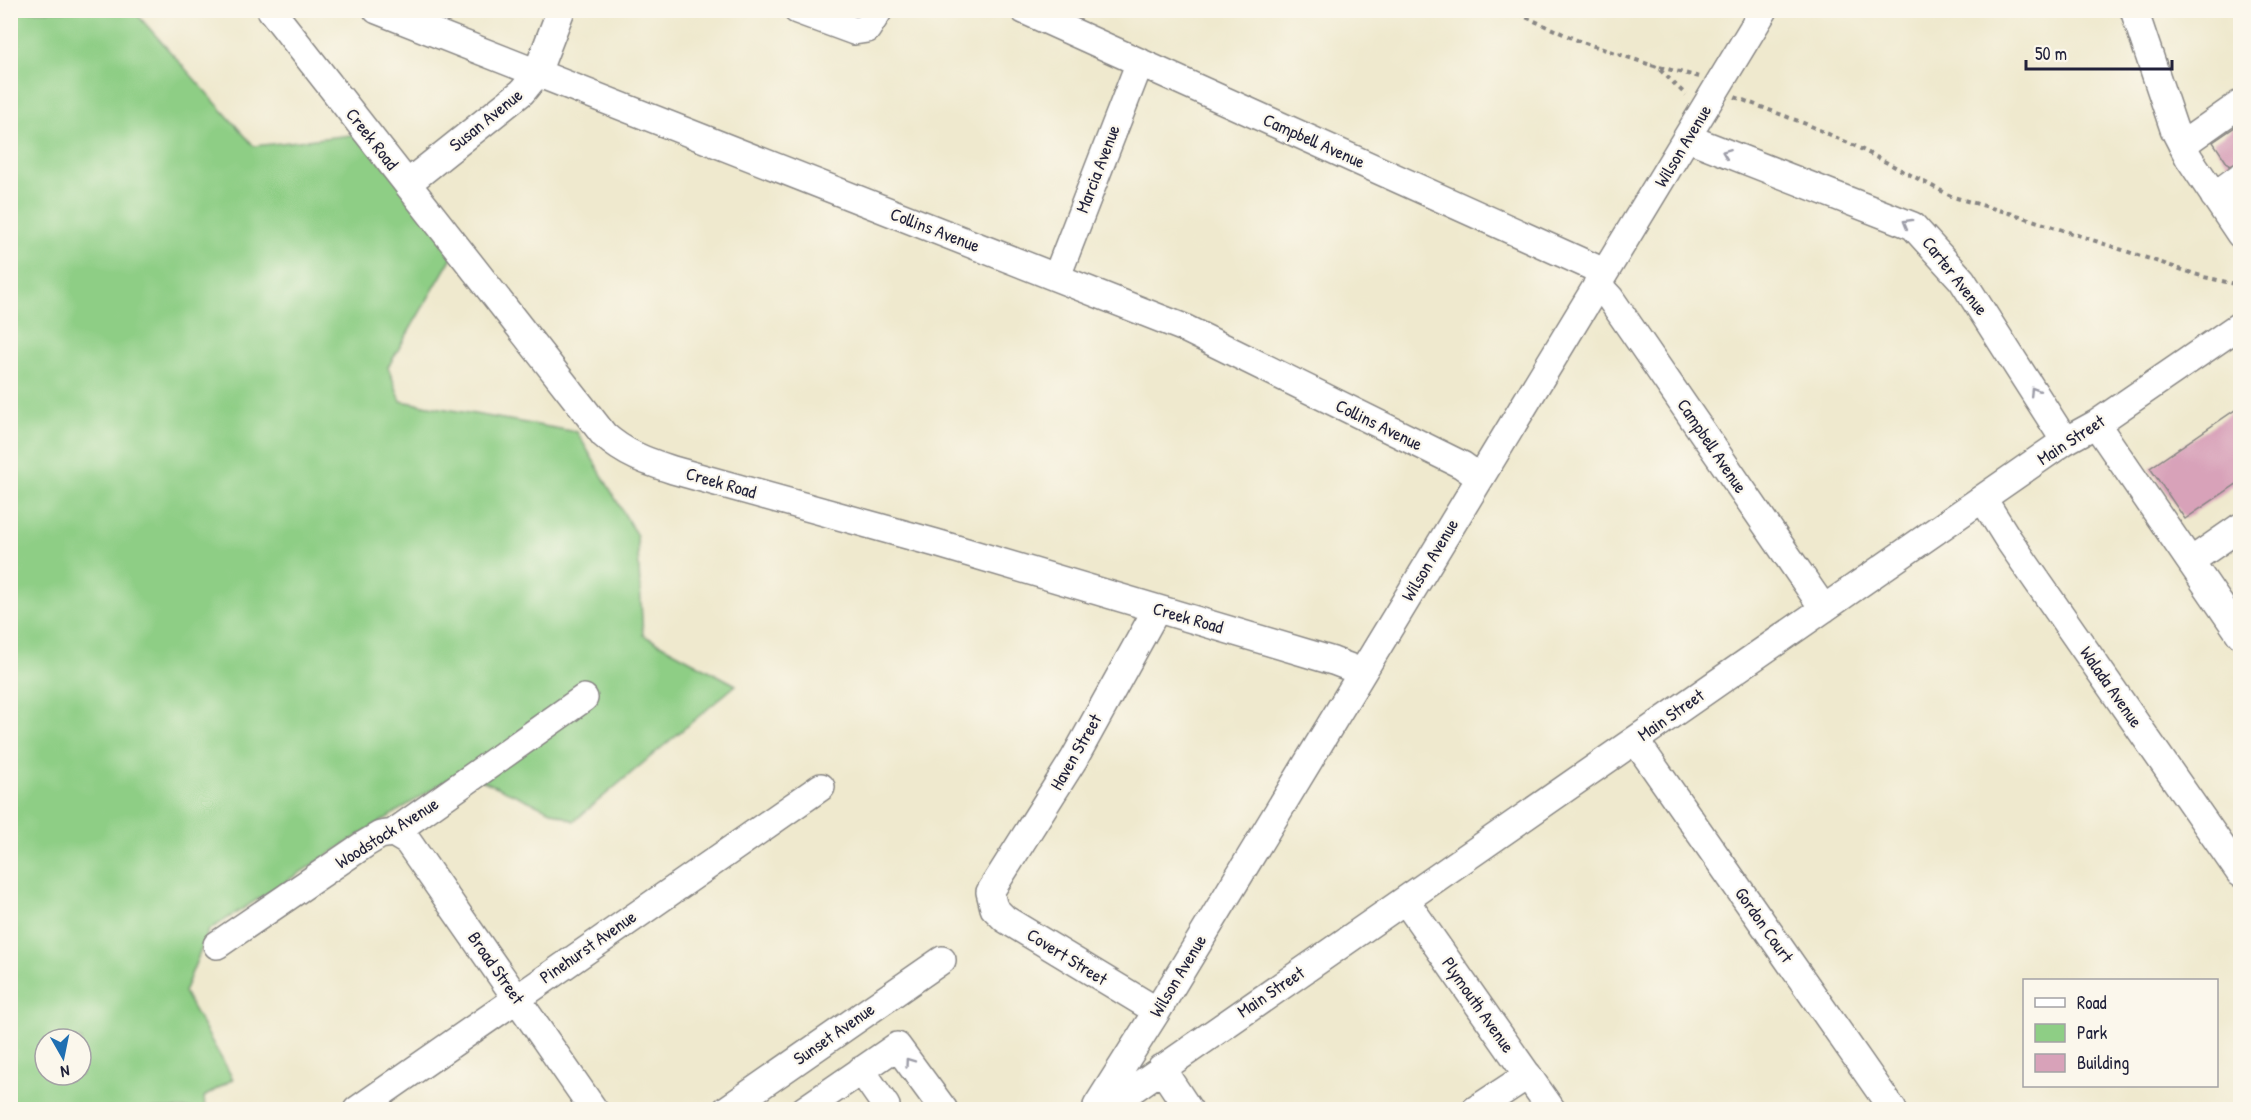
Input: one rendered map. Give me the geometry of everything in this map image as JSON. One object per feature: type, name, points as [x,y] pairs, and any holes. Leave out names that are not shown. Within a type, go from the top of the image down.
[{"type":"street","name":"Creek Road","points":[[271,10],[604,435],[621,450],[636,458],[673,470],[1157,609],[1334,661],[1362,672]]},
{"type":"street","name":"Collins Avenue","points":[[377,10],[536,75],[1057,276],[1182,327],[1462,465],[1479,478]]},
{"type":"street","name":"Susan Avenue","points":[[408,183],[522,92],[536,75],[561,10]]},
{"type":"street","points":[[797,10],[854,31],[867,29],[879,10]]},
{"type":"street","name":"Campbell Avenue","points":[[1024,10],[1601,278],[1617,307],[1824,609]]},
{"type":"street","name":"Wilson Avenue","points":[[1095,1110],[1764,10]]},
{"type":"street","points":[[2134,10],[2160,91],[2182,145],[2241,234]]},
{"type":"street","name":"Marcia Avenue","points":[[1057,276],[1140,62]]},
{"type":"street","points":[[2182,145],[2241,104]]},
{"type":"street","name":"Carter Avenue","points":[[1688,138],[1913,226],[1962,280],[2065,441]]},
{"type":"street","points":[[2214,196],[2241,177]]},
{"type":"street","name":"Main Street","points":[[1103,1110],[2065,441],[2096,424],[2241,325]]},
{"type":"street","points":[[2096,424],[2241,634]]},
{"type":"street","name":"Walada Avenue","points":[[1983,499],[2008,539],[2241,873]]},
{"type":"street","points":[[2191,561],[2241,527]]},
{"type":"street","name":"Haven Street","points":[[990,892],[1074,759],[1157,609]]},
{"type":"street","name":"Woodstock Avenue","points":[[218,945],[364,844],[380,835],[393,833],[584,698]]},
{"type":"street","name":"Gordon Court","points":[[1635,740],[1893,1110]]},
{"type":"street","name":"Pinehurst Avenue","points":[[357,1110],[821,787]]},
{"type":"street","name":"Broad Street","points":[[393,833],[408,842],[594,1110]]},
{"type":"street","name":"Covert Street","points":[[990,892],[994,908],[1005,919],[1157,1011]]},
{"type":"street","name":"Plymouth Avenue","points":[[1405,900],[1552,1110]]},
{"type":"street","name":"Sunset Avenue","points":[[726,1110],[942,960]]},
{"type":"street","points":[[804,1110],[897,1046],[944,1110]]},
{"type":"street","points":[[1161,1068],[1189,1110]]},
{"type":"street","points":[[861,1070],[885,1109]]},
{"type":"street","points":[[1475,1110],[1528,1075]]},
{"type":"path","points":[[1510,10],[1580,41],[1651,65],[1678,70],[1704,79]]},
{"type":"path","points":[[1651,65],[1666,74],[1691,100]]},
{"type":"path","points":[[1728,93],[1740,101],[1806,124],[1855,146],[1923,183],[1960,200],[2020,216],[2209,279],[2241,285]]},
{"type":"green space","points":[[10,11],[134,11],[254,146],[360,134],[455,252],[388,367],[401,401],[577,432],[637,536],[643,635],[736,685],[574,821],[461,771],[209,930],[184,992],[233,1079],[204,1097],[205,1109],[11,1109]]},
{"type":"building","points":[[2241,123],[2241,162],[2229,166],[2213,142]]},
{"type":"building","points":[[2241,406],[2241,481],[2185,519],[2150,468]]}]
